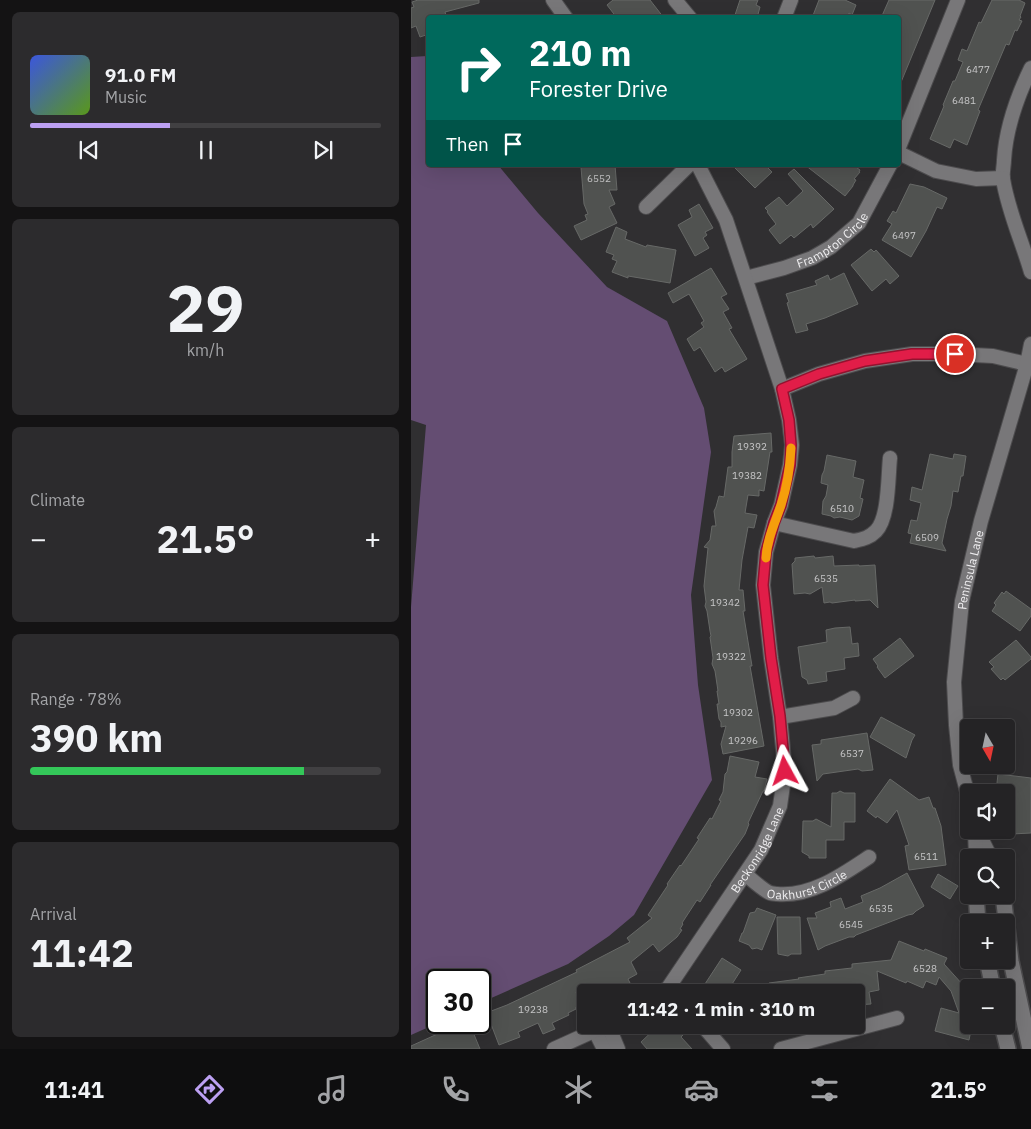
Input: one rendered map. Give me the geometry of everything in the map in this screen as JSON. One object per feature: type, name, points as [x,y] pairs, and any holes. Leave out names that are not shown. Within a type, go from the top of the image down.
[{"type":"street","points":[[553,0],[565,15]]},
{"type":"street","points":[[675,0],[688,15]]},
{"type":"street","points":[[785,15],[791,0]]},
{"type":"street","points":[[901,142],[958,0]]},
{"type":"street","points":[[1031,68],[1010,119],[1005,148],[1003,178],[1013,220],[1031,272]]},
{"type":"street","points":[[901,154],[937,171],[976,179],[1003,178]]},
{"type":"street","points":[[646,208],[687,167]]},
{"type":"street","points":[[699,167],[727,220],[782,389],[819,374],[865,361],[912,354],[993,356],[1029,364]]},
{"type":"street","name":"Frampton Circle","points":[[746,278],[812,258],[831,247],[859,223],[888,167]]},
{"type":"street","name":"Peninsula Lane","points":[[965,784],[960,765],[954,691],[962,601],[981,522],[1029,364],[1031,344]]},
{"type":"street","name":"Beckonridge Lane","points":[[672,984],[761,850],[780,806],[785,771],[763,585],[766,552],[781,505],[790,465],[790,428],[782,389]]},
{"type":"street","points":[[774,523],[854,541],[867,538],[877,530],[883,519],[890,458]]},
{"type":"street","points":[[780,716],[834,708],[853,698]]},
{"type":"street","name":"Oakhurst Circle","points":[[745,874],[770,893],[795,894],[838,878],[869,857]]},
{"type":"street","points":[[1013,969],[1030,1049]]},
{"type":"street","points":[[781,1049],[897,1018]]},
{"type":"street","points":[[554,1049],[587,1034]]},
{"type":"street","points":[[603,1034],[604,1049]]},
{"type":"street","points":[[608,1034],[618,1049]]},
{"type":"street","points":[[710,1034],[723,1049]]},
{"type":"street","points":[[1004,1034],[1008,1049]]},
{"type":"shaded area","points":[[426,56],[426,167],[500,167],[538,213],[607,287],[667,321],[704,408],[711,452],[691,595],[698,685],[712,780],[634,915],[609,936],[568,964],[491,998],[491,969],[426,969],[426,1028],[411,1035],[411,607],[426,425],[411,420],[411,57]]},
{"type":"building","points":[[418,0],[479,0],[479,3],[445,12],[446,15],[426,15],[426,35],[420,37],[416,26],[411,28],[411,8],[414,7],[412,2]]},
{"type":"building","points":[[613,0],[650,0],[662,15],[615,15],[607,5]]},
{"type":"building","points":[[740,0],[758,0],[756,5],[760,7],[758,15],[735,15]]},
{"type":"building","points":[[819,0],[845,0],[856,5],[852,15],[849,13],[848,15],[813,15]]},
{"type":"building","points":[[889,0],[935,0],[901,82],[901,15],[882,15]]},
{"type":"building","points":[[992,0],[1019,0],[1025,3],[1019,20],[1022,21],[1017,31],[1015,30],[1009,45],[1006,44],[978,110],[980,111],[967,145],[954,139],[950,148],[930,139],[953,81],[955,81],[963,62],[958,60],[962,49],[967,51],[979,22],[981,23]]},
{"type":"building","points":[[581,167],[615,167],[617,190],[609,190],[615,204],[609,207],[617,223],[581,240],[574,226],[587,220],[585,215],[588,214],[584,204]]},
{"type":"building","points":[[734,167],[767,167],[772,172],[755,188]]},
{"type":"building","points":[[808,167],[856,167],[860,170],[854,179],[856,180],[853,186],[845,196]]},
{"type":"building","points":[[794,169],[834,209],[813,228],[811,224],[794,238],[791,235],[780,244],[769,230],[776,224],[765,208],[779,197],[787,206],[803,191],[788,174]]},
{"type":"building","points":[[910,184],[924,187],[947,198],[942,209],[937,207],[911,257],[882,240],[892,224],[887,221],[893,211],[896,213]]},
{"type":"building","points":[[699,204],[713,228],[705,232],[707,235],[703,238],[709,248],[695,256],[678,225],[692,217],[689,210]]},
{"type":"building","points":[[616,227],[627,232],[625,239],[646,247],[647,245],[676,250],[670,283],[628,276],[628,278],[612,272],[617,261],[612,259],[614,255],[606,252]]},
{"type":"building","points":[[871,249],[874,252],[876,250],[899,276],[890,284],[886,279],[872,291],[851,265]]},
{"type":"building","points":[[711,268],[727,294],[721,297],[729,309],[723,312],[732,328],[729,329],[747,359],[725,372],[722,367],[715,372],[700,347],[694,351],[687,339],[704,327],[701,323],[704,321],[689,294],[673,303],[668,293]]},
{"type":"building","points":[[844,273],[858,304],[806,324],[808,330],[796,333],[786,294],[817,285],[815,281],[828,275],[830,280]]},
{"type":"building","points":[[771,433],[772,452],[770,452],[764,491],[759,490],[759,496],[748,495],[745,513],[757,515],[754,528],[748,527],[739,590],[743,590],[745,611],[743,611],[752,666],[750,666],[764,746],[723,754],[721,744],[726,726],[721,727],[719,719],[718,691],[712,664],[711,636],[705,606],[704,586],[708,548],[704,547],[710,540],[712,526],[716,526],[714,511],[719,496],[724,497],[728,467],[732,467],[734,436]]},
{"type":"building","points":[[930,454],[953,459],[954,454],[966,456],[963,476],[961,476],[958,492],[953,491],[947,519],[942,543],[946,551],[910,543],[912,534],[908,533],[911,520],[917,521],[921,503],[910,500],[912,487],[922,490]]},
{"type":"building","points":[[827,455],[856,461],[853,477],[864,480],[860,498],[863,499],[859,516],[852,520],[840,517],[834,518],[822,514],[823,501],[828,485],[821,483]]},
{"type":"building","points":[[814,556],[815,558],[833,556],[834,566],[875,565],[878,608],[870,600],[824,603],[822,587],[810,594],[794,594],[792,564],[795,558]]},
{"type":"building","points":[[1006,591],[1031,609],[1031,616],[1020,631],[992,611],[996,605],[994,603],[1002,592],[1004,594]]},
{"type":"building","points":[[850,627],[852,644],[858,643],[859,656],[844,658],[845,669],[826,672],[827,681],[808,684],[807,680],[802,677],[798,647],[827,642],[826,630]]},
{"type":"building","points":[[900,638],[914,656],[885,678],[873,659]]},
{"type":"building","points":[[1016,640],[1031,659],[1005,680],[1003,678],[1001,680],[991,669],[994,667],[989,662]]},
{"type":"building","points":[[881,717],[915,735],[906,758],[870,737]]},
{"type":"building","points":[[867,733],[873,770],[862,771],[858,769],[823,774],[817,781],[812,745],[821,744],[821,740]]},
{"type":"building","points":[[730,756],[759,762],[755,777],[767,779],[764,791],[748,823],[745,834],[700,902],[697,900],[682,923],[680,929],[682,930],[677,937],[659,952],[653,944],[631,962],[637,974],[628,979],[630,983],[628,984],[577,984],[576,1009],[568,1013],[569,1015],[552,1023],[555,1029],[543,1034],[538,1023],[518,1032],[520,1037],[499,1045],[491,1024],[491,1011],[577,972],[576,970],[630,942],[627,938],[652,918],[648,915],[699,839],[697,838],[710,818],[712,819],[721,801],[719,800],[723,792],[725,774]]},
{"type":"building","points":[[998,774],[1031,778],[1031,833],[1015,834],[1015,784],[997,784]]},
{"type":"building","points":[[890,779],[919,800],[929,797],[941,826],[946,865],[909,870],[905,846],[909,845],[897,810],[887,823],[867,811]]},
{"type":"building","points":[[840,791],[855,793],[855,822],[844,822],[844,840],[826,840],[826,858],[809,858],[809,856],[802,852],[803,821],[813,821],[816,819],[831,827],[832,793]]},
{"type":"building","points":[[907,873],[924,906],[913,914],[818,950],[807,918],[817,918],[815,913],[831,907],[830,902],[841,898],[845,909],[863,902],[861,896]]},
{"type":"building","points":[[938,874],[958,886],[950,899],[931,887]]},
{"type":"building","points":[[757,908],[776,915],[762,950],[752,949],[749,945],[739,941],[750,913],[755,912]]},
{"type":"building","points":[[777,917],[800,917],[801,954],[791,954],[788,956],[778,954]]},
{"type":"building","points":[[899,941],[947,958],[944,964],[960,982],[960,1034],[970,1034],[969,1040],[935,1031],[941,1008],[959,1013],[951,991],[939,977],[936,985],[926,981],[923,988],[877,971],[879,990],[869,992],[871,1004],[865,1004],[865,984],[769,984],[825,974],[825,971],[852,968],[852,964],[891,960]]},
{"type":"building","points":[[722,958],[741,970],[732,984],[705,984]]},
{"type":"building","points":[[437,1034],[474,1034],[480,1049],[411,1049],[411,1046]]},
{"type":"building","points":[[649,1034],[682,1034],[681,1037],[692,1049],[647,1049],[641,1042]]},
{"type":"slow traffic","points":[[766,558],[774,523],[781,505],[790,465],[791,448]]},
{"type":"route","points":[[785,771],[763,585],[766,552],[781,505],[790,465],[789,420],[782,389],[819,374],[865,361],[912,354],[955,354]]}]
